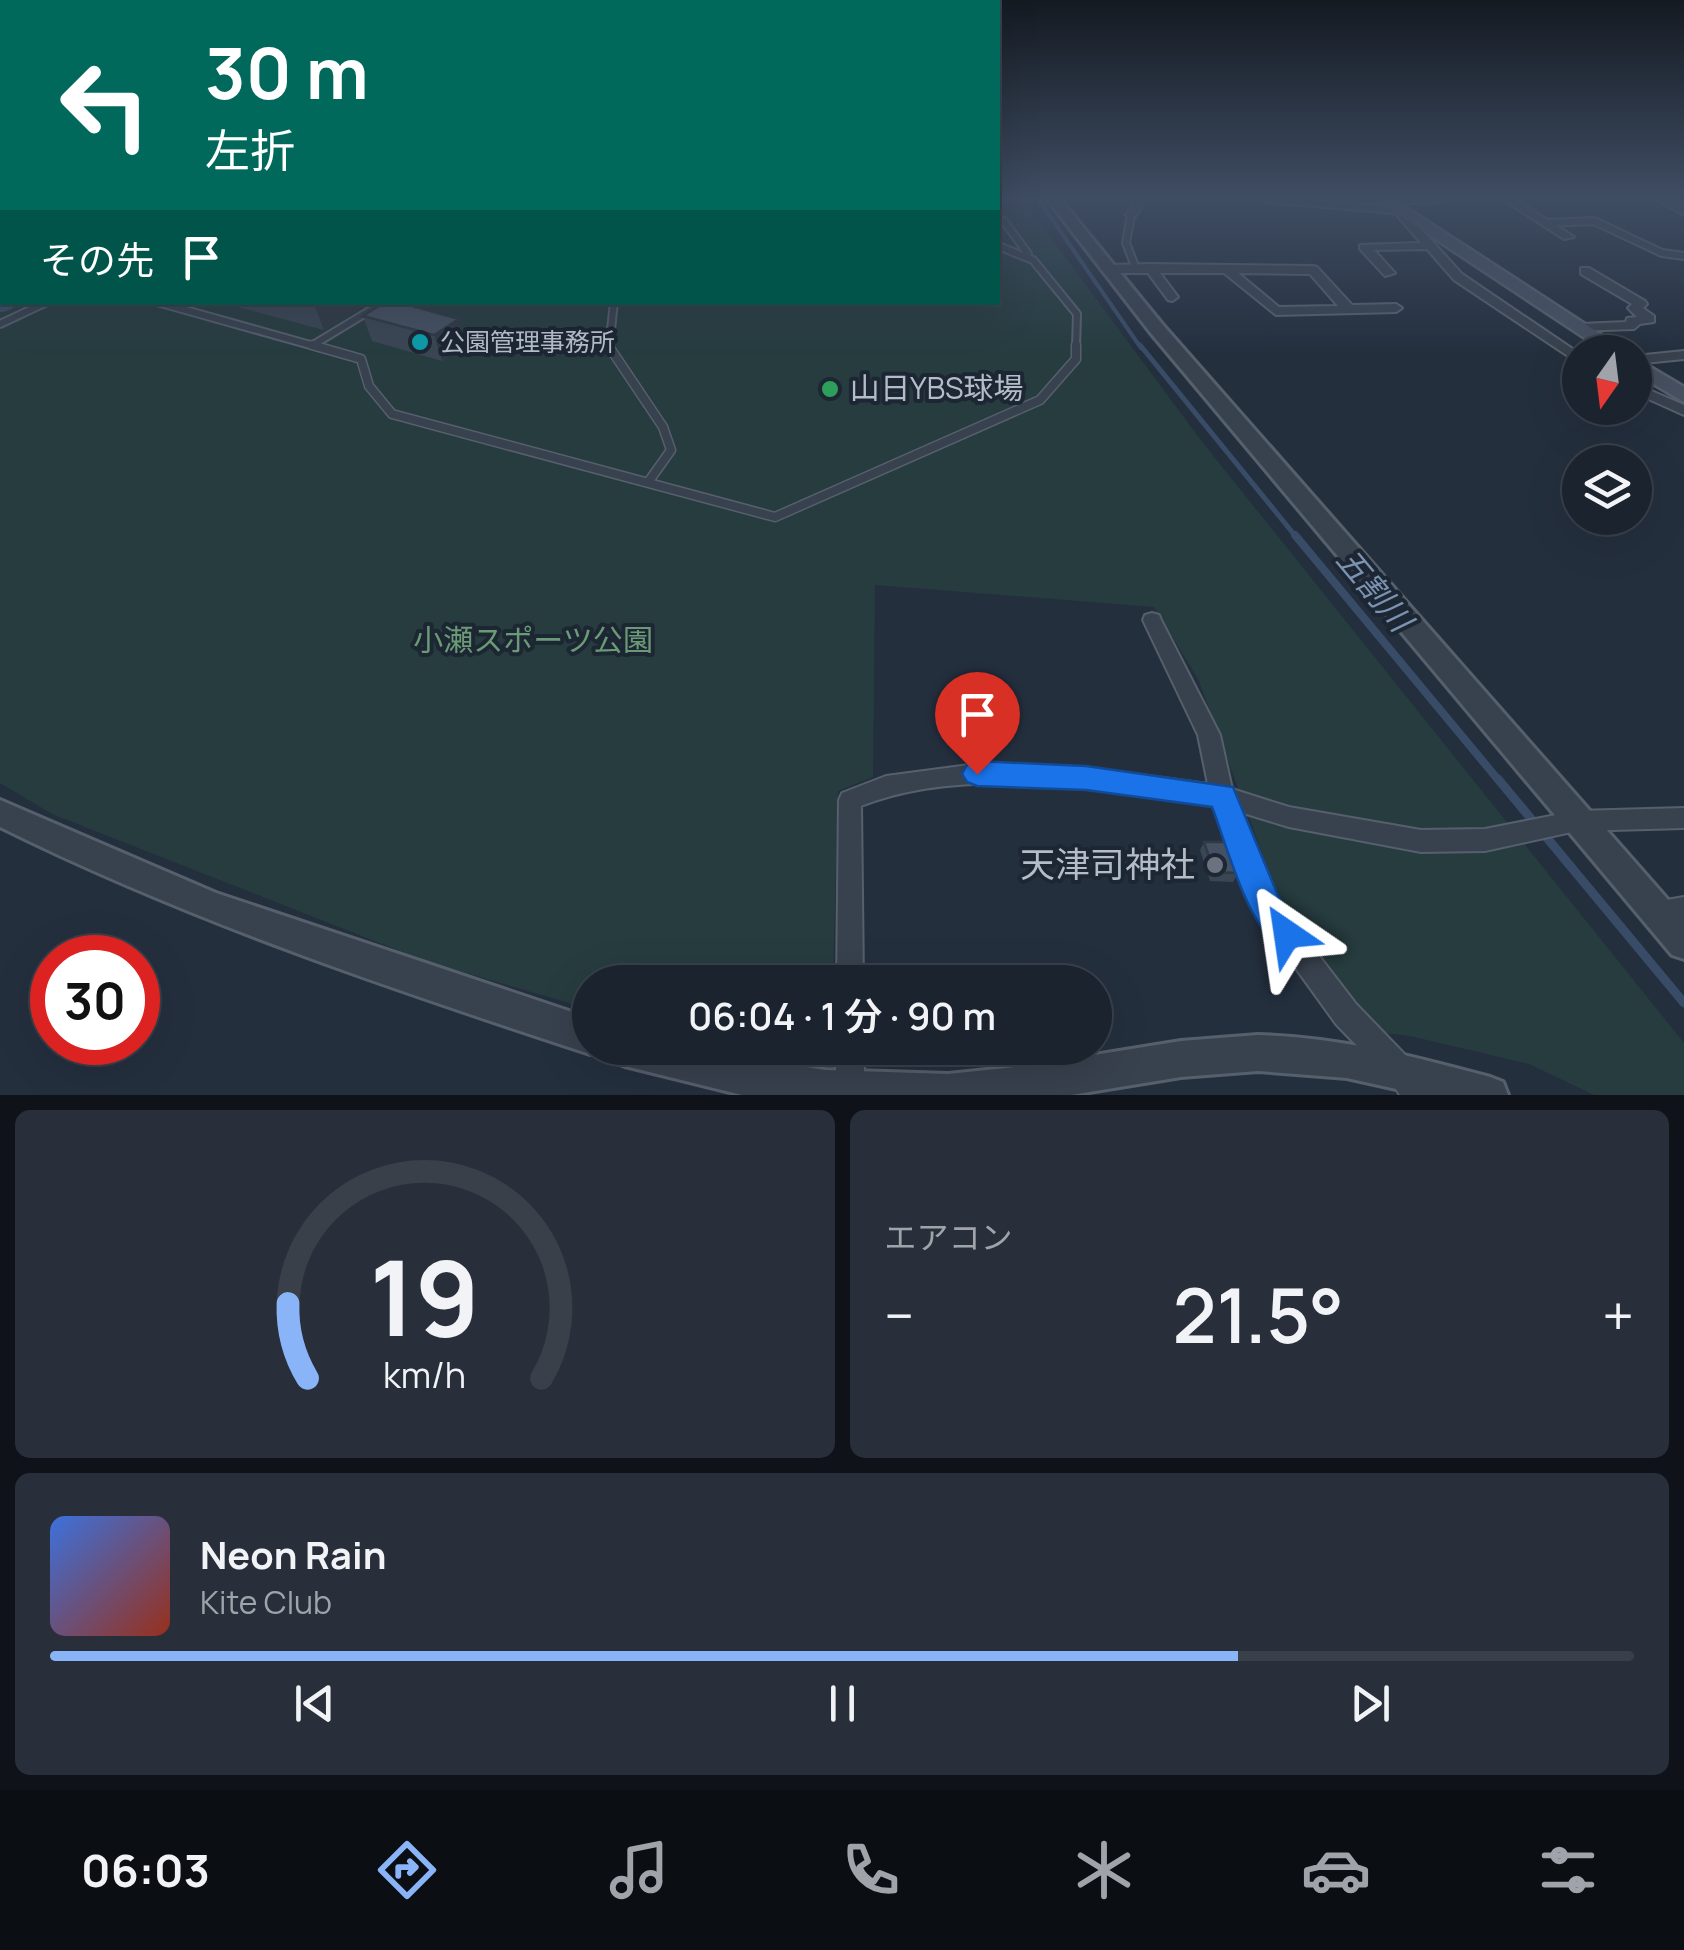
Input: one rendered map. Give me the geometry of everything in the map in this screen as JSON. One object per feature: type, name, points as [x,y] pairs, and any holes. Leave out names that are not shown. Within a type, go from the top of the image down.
[{"type":"main road","points":[[1460,250],[1591,335]]},
{"type":"main road","points":[[1652,375],[1683,398]]},
{"type":"street","points":[[1092,250],[1568,822],[1658,912],[1684,944]]},
{"type":"street","points":[[1367,250],[1389,273]]},
{"type":"street","points":[[1433,250],[1458,277],[1562,348]]},
{"type":"street","points":[[1143,268],[1172,298]]},
{"type":"street","points":[[1106,269],[1313,270],[1348,309]]},
{"type":"street","points":[[1228,271],[1276,311],[1396,308]]},
{"type":"street","points":[[1580,328],[1634,326],[1632,321],[1650,319],[1634,308],[1641,304],[1585,271]]},
{"type":"street","points":[[1652,360],[1684,355]]},
{"type":"street","points":[[1652,392],[1683,398]]},
{"type":"street","points":[[1152,620],[1209,735],[1222,796],[1267,908],[1346,1014],[1408,1082]]},
{"type":"street","points":[[850,965],[850,800],[886,786],[977,774],[1086,778],[1222,796],[1289,817],[1421,842],[1485,840],[1568,822],[1684,818]]},
{"type":"street","points":[[0,813],[87,857],[282,936],[572,1030]]},
{"type":"street","points":[[1658,912],[1684,909]]},
{"type":"street","points":[[679,1065],[704,1073],[850,1094],[950,1092],[1256,1053],[1332,1056],[1408,1082],[1490,1095]]},
{"type":"street","points":[[850,1065],[850,1094]]},
{"type":"lane","points":[[1008,250],[1033,260]]},
{"type":"lane","points":[[168,305],[361,358],[370,386],[392,414],[775,516],[1040,400],[1076,359],[1078,314],[1026,250]]},
{"type":"lane","points":[[1130,250],[1143,268]]},
{"type":"lane","points":[[1656,250],[1684,256]]},
{"type":"lane","points":[[0,324],[40,305]]},
{"type":"lane","points":[[313,346],[379,305]]},
{"type":"lane","points":[[614,305],[608,347],[664,427],[671,450],[649,481]]},
{"type":"green space","name":"小瀬スポーツ公園","points":[[1000,250],[1060,250],[1203,443],[1684,1043],[1684,1095],[1594,1095],[1529,1064],[1410,1036],[1368,1031],[1280,902],[1198,679],[1154,607],[875,585],[873,777],[838,791],[833,965],[572,965],[572,1004],[428,962],[52,814],[0,783],[0,305],[1000,305]]},
{"type":"building","points":[[380,305],[409,305],[459,319],[434,335],[363,316]]},
{"type":"building","points":[[1204,842],[1227,842],[1238,873],[1214,872]]},
{"type":"waterway","name":"五割川","points":[[1073,250],[1141,348]]},
{"type":"waterway","name":"五割川","points":[[1140,345],[1297,538]]},
{"type":"waterway","name":"五割川","points":[[1295,535],[1500,782]]},
{"type":"waterway","name":"五割川","points":[[1498,779],[1684,1003]]},
{"type":"place","name":"公園管理事務所","points":[[420,342]]},
{"type":"place","name":"山日YBS球場","points":[[830,389]]},
{"type":"place","name":"天津司神社","points":[[1215,865]]},
{"type":"route","points":[[977,774],[1086,778],[1222,796],[1267,908],[1287,934]]}]
